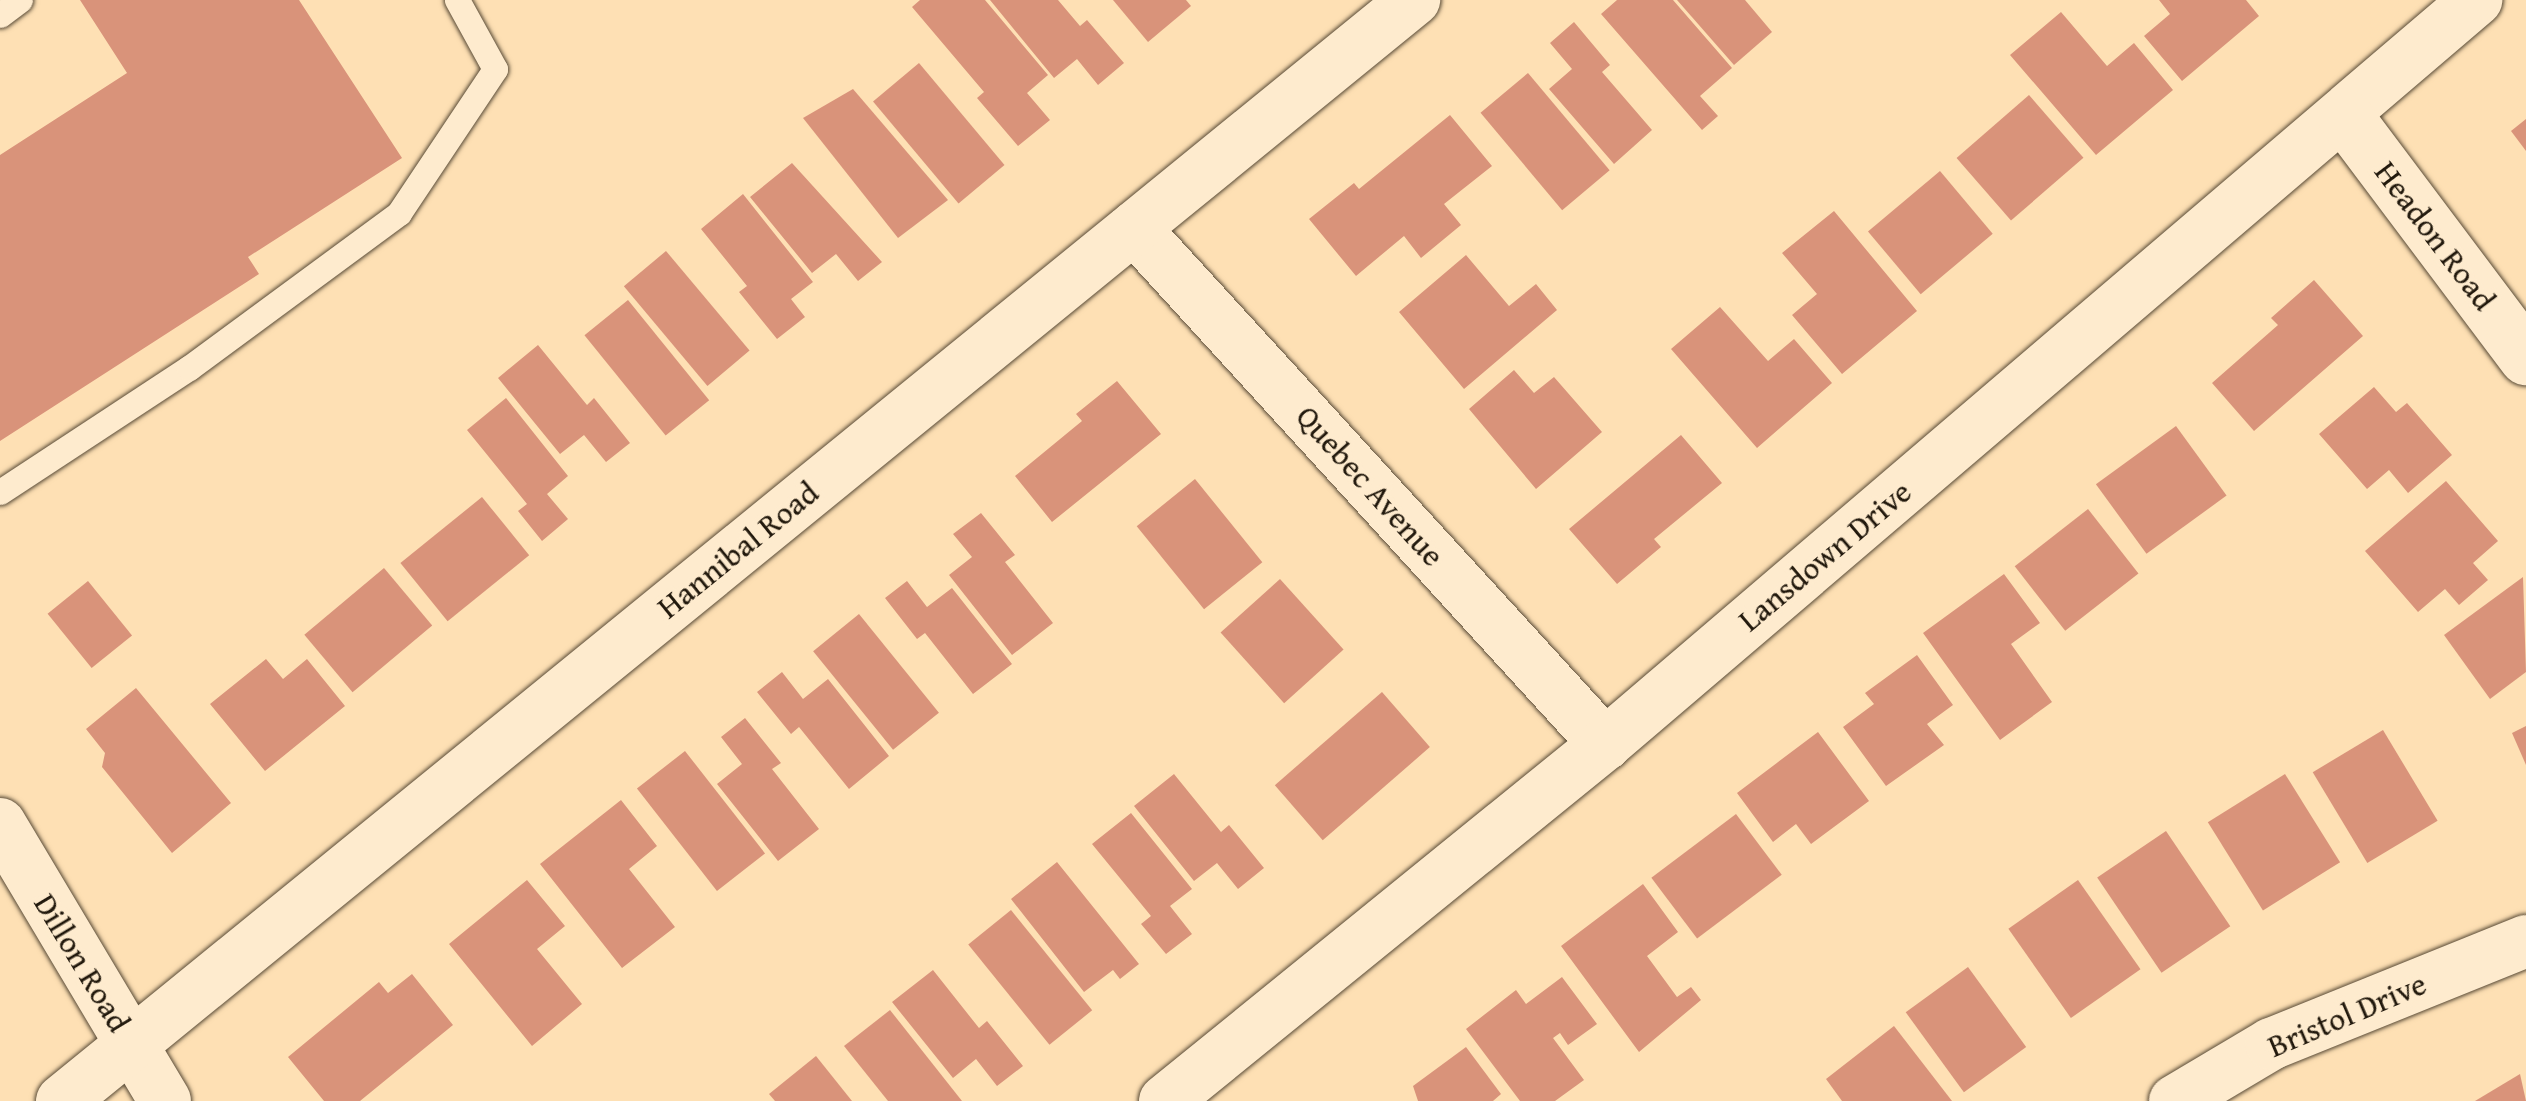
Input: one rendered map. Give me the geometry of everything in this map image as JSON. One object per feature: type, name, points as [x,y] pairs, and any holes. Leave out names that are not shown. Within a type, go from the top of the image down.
[{"type":"street","name":"Hannibal Road","points":[[62,1101],[1414,0]]},
{"type":"street","name":"Lansdown Drive","points":[[1164,1101],[1605,744],[2476,0]]},
{"type":"street","name":"Headon Road","points":[[2344,115],[2526,357]]},
{"type":"street","name":"Quebec Avenue","points":[[1134,228],[1605,744]]},
{"type":"street","name":"Dillon Road","points":[[0,824],[165,1101]]},
{"type":"street","name":"Bristol Drive","points":[[2175,1101],[2271,1044],[2526,941]]},
{"type":"lane","points":[[0,15],[20,0]]},
{"type":"lane","points":[[0,492],[189,368],[399,213],[495,69],[457,0]]},
{"type":"building","points":[[80,0],[299,0],[402,158],[248,257],[259,274],[0,441],[0,155],[127,73]]},
{"type":"building","points":[[920,0],[985,0],[1048,75],[1027,93],[1050,120],[1018,146],[977,98],[984,92],[912,7]]},
{"type":"building","points":[[990,0],[1058,0],[1080,26],[1087,20],[1124,63],[1098,85],[1077,59],[1054,78]]},
{"type":"building","points":[[1113,0],[1186,0],[1191,6],[1148,42]]},
{"type":"building","points":[[1617,0],[1673,0],[1732,68],[1700,96],[1718,116],[1702,130],[1601,14]]},
{"type":"building","points":[[1677,0],[1745,0],[1772,32],[1734,65]]},
{"type":"building","points":[[2159,0],[2246,0],[2259,16],[2182,81],[2144,36],[2170,14]]},
{"type":"building","points":[[2061,12],[2107,66],[2134,43],[2173,90],[2096,155],[2010,55]]},
{"type":"building","points":[[1574,22],[1610,65],[1602,72],[1652,130],[1614,164],[1549,89],[1572,69],[1550,43]]},
{"type":"building","points":[[919,63],[1004,165],[959,203],[873,102]]},
{"type":"building","points":[[1528,73],[1610,170],[1562,210],[1481,113]]},
{"type":"building","points":[[853,89],[948,200],[898,238],[803,118]]},
{"type":"building","points":[[2029,95],[2083,158],[2011,221],[1957,158]]},
{"type":"building","points":[[1450,115],[1492,166],[1444,204],[1461,225],[1421,258],[1404,236],[1356,276],[1309,219],[1354,183],[1359,189]]},
{"type":"building","points":[[2526,119],[2526,151],[2511,131]]},
{"type":"building","points":[[792,163],[882,262],[858,281],[836,254],[812,273],[750,197]]},
{"type":"building","points":[[1940,171],[1993,234],[1921,294],[1868,231]]},
{"type":"building","points":[[743,194],[813,282],[791,299],[805,317],[777,339],[739,292],[747,286],[701,229]]},
{"type":"building","points":[[1834,211],[1917,311],[1842,374],[1792,315],[1817,294],[1782,253]]},
{"type":"building","points":[[666,251],[750,351],[707,386],[624,286]]},
{"type":"building","points":[[1466,255],[1509,306],[1536,284],[1557,310],[1464,389],[1399,312]]},
{"type":"building","points":[[2314,280],[2363,336],[2254,431],[2212,383],[2278,325],[2271,318]]},
{"type":"building","points":[[628,300],[709,400],[666,435],[584,335]]},
{"type":"building","points":[[1720,307],[1768,361],[1794,339],[1832,383],[1757,448],[1671,349]]},
{"type":"building","points":[[538,345],[587,405],[594,398],[630,443],[606,462],[584,435],[560,454],[498,378]]},
{"type":"building","points":[[1514,370],[1534,393],[1554,377],[1602,432],[1536,489],[1469,409]]},
{"type":"building","points":[[1117,381],[1161,434],[1052,522],[1015,476],[1082,421],[1076,414]]},
{"type":"building","points":[[2374,387],[2396,412],[2407,403],[2452,455],[2408,493],[2389,470],[2367,489],[2319,434]]},
{"type":"building","points":[[506,398],[568,476],[547,494],[568,519],[542,541],[518,511],[527,504],[467,430]]},
{"type":"building","points":[[2176,426],[2227,496],[2146,554],[2096,484]]},
{"type":"building","points":[[1681,435],[1722,483],[1654,539],[1661,547],[1617,584],[1569,529]]},
{"type":"building","points":[[1195,479],[1262,562],[1204,609],[1137,526]]},
{"type":"building","points":[[2446,481],[2498,541],[2473,563],[2488,580],[2459,605],[2445,589],[2418,612],[2365,551]]},
{"type":"building","points":[[482,497],[529,555],[448,621],[400,563]]},
{"type":"building","points":[[2088,509],[2138,574],[2065,631],[2015,566]]},
{"type":"building","points":[[981,513],[1015,555],[1005,562],[1053,623],[1012,655],[949,575],[972,557],[953,534]]},
{"type":"building","points":[[384,568],[432,625],[353,692],[304,635]]},
{"type":"building","points":[[2004,574],[2040,623],[2011,644],[2052,702],[2000,740],[1923,633]]},
{"type":"building","points":[[2523,577],[2526,672],[2490,699],[2444,635]]},
{"type":"building","points":[[1280,579],[1344,650],[1284,703],[1221,633]]},
{"type":"building","points":[[88,581],[132,635],[92,668],[48,614]]},
{"type":"building","points":[[907,581],[927,607],[952,588],[1012,664],[973,694],[925,633],[917,639],[885,598]]},
{"type":"building","points":[[859,614],[939,713],[893,750],[813,651]]},
{"type":"building","points":[[1917,655],[1953,705],[1927,724],[1944,745],[1886,786],[1843,727],[1874,704],[1865,693]]},
{"type":"building","points":[[266,659],[283,679],[307,659],[345,706],[265,771],[210,704]]},
{"type":"building","points":[[782,672],[803,699],[828,679],[889,756],[849,789],[799,727],[791,734],[757,692]]},
{"type":"building","points":[[136,688],[231,803],[172,853],[102,767],[105,753],[86,729]]},
{"type":"building","points":[[1382,692],[1430,747],[1323,840],[1275,785]]},
{"type":"building","points":[[745,718],[781,763],[772,769],[819,829],[778,861],[717,784],[742,764],[721,737]]},
{"type":"building","points":[[2526,726],[2526,765],[2512,733]]},
{"type":"building","points":[[2383,730],[2438,821],[2367,863],[2313,772]]},
{"type":"building","points":[[1818,732],[1869,801],[1811,844],[1796,824],[1773,842],[1737,793]]},
{"type":"building","points":[[685,751],[765,853],[717,891],[637,789]]},
{"type":"building","points":[[1174,774],[1221,832],[1229,825],[1264,868],[1238,889],[1217,863],[1194,881],[1134,806]]},
{"type":"building","points":[[2285,774],[2340,862],[2263,910],[2208,822]]},
{"type":"building","points":[[621,800],[657,846],[629,869],[675,927],[622,968],[540,864]]},
{"type":"building","points":[[1131,813],[1192,889],[1170,906],[1192,934],[1166,954],[1141,924],[1151,916],[1092,844]]},
{"type":"building","points":[[1736,814],[1782,875],[1697,938],[1651,878]]},
{"type":"building","points":[[2166,831],[2230,926],[2161,973],[2097,877]]},
{"type":"building","points":[[1057,862],[1139,964],[1120,979],[1113,970],[1084,992],[1011,899]]},
{"type":"building","points":[[527,880],[565,926],[537,949],[582,1004],[532,1046],[449,944]]},
{"type":"building","points":[[2078,880],[2141,969],[2071,1018],[2008,929]]},
{"type":"building","points":[[1643,884],[1678,932],[1647,956],[1677,997],[1691,987],[1701,1000],[1639,1052],[1561,946]]},
{"type":"building","points":[[1011,910],[1092,1010],[1049,1045],[968,945]]},
{"type":"building","points":[[1968,967],[2026,1047],[1964,1092],[1906,1012]]},
{"type":"building","points":[[933,970],[979,1028],[987,1021],[1023,1066],[997,1086],[976,1059],[953,1078],[892,1002]]},
{"type":"building","points":[[412,974],[453,1025],[360,1101],[324,1101],[288,1057],[379,982],[388,993]]},
{"type":"building","points":[[1562,977],[1597,1024],[1568,1045],[1560,1033],[1553,1038],[1584,1080],[1555,1101],[1520,1101],[1466,1029],[1516,990],[1526,1004]]},
{"type":"building","points":[[890,1010],[962,1101],[888,1101],[844,1046]]},
{"type":"building","points":[[1894,1026],[1952,1101],[1842,1101],[1826,1079]]},
{"type":"building","points":[[1466,1047],[1501,1094],[1493,1101],[1418,1101],[1413,1086]]},
{"type":"building","points":[[816,1056],[852,1101],[775,1101],[769,1094]]},
{"type":"building","points":[[2520,1074],[2526,1101],[2475,1101]]}]
